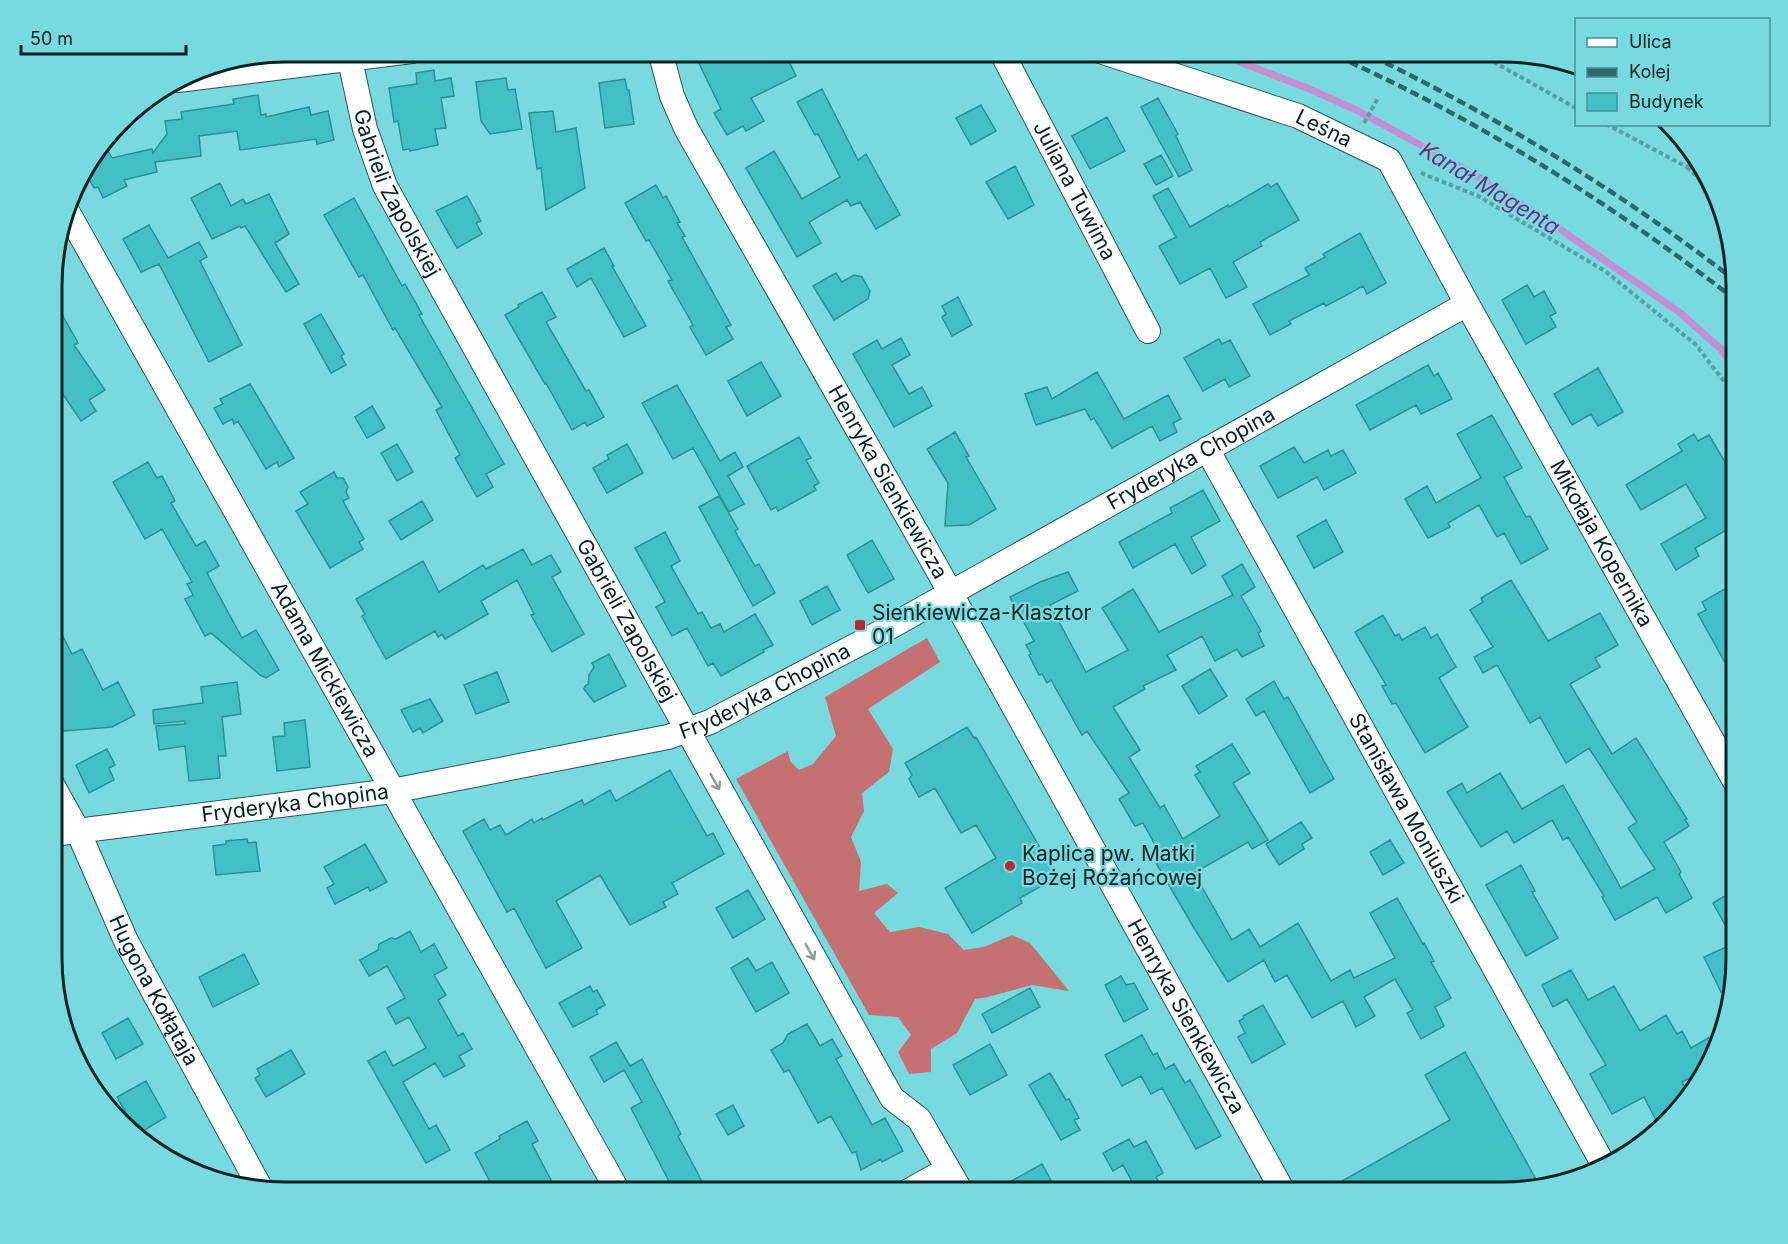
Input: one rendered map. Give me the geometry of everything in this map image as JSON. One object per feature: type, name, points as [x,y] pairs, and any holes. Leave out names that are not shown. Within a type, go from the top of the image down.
[{"type":"street","points":[[205,77],[333,62]]},
{"type":"street","name":"Gabrieli Zapolskiej","points":[[350,62],[365,129],[385,186],[892,1098],[919,1119],[956,1182]]},
{"type":"street","name":"Henryka Sienkiewicza","points":[[663,62],[672,96],[686,128],[950,592],[1278,1182]]},
{"type":"street","name":"Juliana Tuwima","points":[[1007,62],[1148,331]]},
{"type":"street","name":"Leśna","points":[[1134,62],[1298,116],[1389,160]]},
{"type":"street","points":[[1389,160],[1467,304]]},
{"type":"street","name":"Adama Mickiewicza","points":[[72,219],[613,1182]]},
{"type":"street","name":"Fryderyka Chopina","points":[[62,833],[392,791],[668,737],[687,731],[710,722],[872,637],[1467,304]]},
{"type":"street","name":"Mikołaja Kopernika","points":[[1467,304],[1726,765]]},
{"type":"street","name":"Stanisława Moniuszki","points":[[1207,449],[1601,1159]]},
{"type":"street","name":"Hugona Kołłątaja","points":[[62,802],[78,831],[126,942],[257,1181]]},
{"type":"street","points":[[925,1182],[948,1169]]},
{"type":"path","points":[[1494,62],[1575,107]]},
{"type":"path","points":[[1363,126],[1378,98]]},
{"type":"path","points":[[1610,126],[1687,167],[1698,178]]},
{"type":"path","points":[[1389,160],[1478,196],[1605,271],[1695,344],[1726,384]]},
{"type":"path","points":[[1687,167],[1691,164]]},
{"type":"shaded area","points":[[927,638],[940,662],[868,709],[893,749],[889,772],[862,793],[864,811],[851,837],[861,862],[859,891],[887,884],[898,893],[874,913],[890,932],[919,927],[948,934],[964,950],[984,947],[1012,935],[1030,943],[1069,991],[1032,985],[975,999],[957,1033],[931,1049],[931,1072],[909,1074],[898,1052],[911,1035],[898,1017],[869,1015],[736,779],[788,751],[790,761],[799,770],[813,764],[836,736],[825,697]]},
{"type":"building","points":[[698,62],[789,62],[796,76],[751,98],[764,121],[746,131],[743,126],[727,135],[714,113],[721,109]]},
{"type":"building","points":[[434,70],[435,81],[451,78],[454,96],[441,98],[446,128],[435,129],[438,145],[410,151],[409,149],[403,150],[398,121],[394,122],[389,88],[417,84],[416,73]]},
{"type":"building","points":[[506,78],[508,90],[515,89],[522,129],[490,134],[481,121],[476,82]]},
{"type":"building","points":[[625,79],[634,124],[605,128],[599,83]]},
{"type":"building","points":[[822,89],[858,160],[866,154],[900,215],[876,229],[860,202],[851,206],[847,200],[809,222],[821,243],[797,257],[746,168],[774,151],[802,199],[840,177],[818,134],[815,135],[797,102]]},
{"type":"building","points":[[258,95],[261,115],[266,114],[266,117],[309,107],[311,115],[328,111],[334,140],[317,144],[316,139],[240,150],[237,131],[199,136],[201,156],[155,162],[157,172],[124,180],[127,186],[103,198],[98,187],[94,188],[89,179],[107,150],[112,158],[152,149],[153,153],[167,134],[165,121],[182,119],[181,112],[234,104],[233,99]]},
{"type":"building","points":[[1158,98],[1178,134],[1176,136],[1192,170],[1179,177],[1141,107]]},
{"type":"building","points":[[981,105],[996,131],[971,145],[956,118]]},
{"type":"building","points":[[553,111],[556,132],[576,128],[585,188],[546,210],[541,168],[537,169],[529,113]]},
{"type":"building","points":[[1107,117],[1125,151],[1090,169],[1072,136]]},
{"type":"building","points":[[1161,155],[1173,176],[1156,185],[1144,164]]},
{"type":"building","points":[[1015,166],[1034,205],[1008,219],[986,182]]},
{"type":"building","points":[[220,183],[231,206],[243,199],[246,204],[269,194],[289,234],[275,243],[299,284],[286,292],[245,226],[241,228],[240,226],[212,239],[191,198]]},
{"type":"building","points":[[1277,183],[1299,220],[1260,242],[1262,246],[1233,262],[1247,287],[1226,298],[1210,268],[1180,284],[1159,246],[1176,237],[1153,196],[1168,188],[1190,227],[1268,184],[1271,187]]},
{"type":"building","points":[[656,185],[663,198],[666,196],[680,222],[677,223],[685,236],[682,237],[731,325],[726,327],[733,339],[706,355],[690,327],[693,325],[668,281],[672,280],[649,240],[646,241],[625,203]]},
{"type":"building","points":[[467,196],[481,221],[476,223],[482,234],[457,248],[436,211]]},
{"type":"building","points":[[354,198],[402,286],[405,284],[422,314],[419,315],[504,464],[486,474],[493,487],[477,497],[455,458],[460,455],[436,410],[442,407],[395,328],[393,330],[363,275],[359,277],[324,215]]},
{"type":"building","points":[[149,225],[168,258],[199,242],[207,257],[200,261],[242,345],[209,362],[159,264],[141,272],[123,239]]},
{"type":"building","points":[[1360,233],[1386,283],[1367,294],[1363,286],[1326,306],[1324,303],[1289,321],[1291,324],[1270,335],[1253,304],[1309,275],[1305,268],[1325,257],[1323,254]]},
{"type":"building","points":[[604,248],[646,326],[624,337],[591,278],[577,287],[567,269]]},
{"type":"building","points":[[836,273],[842,282],[854,275],[862,277],[870,291],[868,299],[834,320],[813,286]]},
{"type":"building","points":[[1527,285],[1534,297],[1544,291],[1556,313],[1550,316],[1556,327],[1526,344],[1502,300]]},
{"type":"building","points":[[542,292],[556,317],[546,322],[586,391],[589,390],[604,417],[587,426],[585,422],[572,430],[505,315]]},
{"type":"building","points":[[958,297],[972,325],[952,336],[942,317],[946,314],[942,306]]},
{"type":"building","points":[[62,314],[78,343],[74,345],[105,390],[89,400],[96,411],[81,421],[62,393]]},
{"type":"building","points":[[321,314],[344,354],[341,356],[346,365],[331,373],[304,324]]},
{"type":"building","points":[[901,338],[910,355],[892,365],[909,394],[922,387],[932,406],[894,427],[853,354],[877,340],[882,349]]},
{"type":"building","points":[[1219,339],[1222,344],[1230,340],[1250,376],[1229,387],[1225,379],[1203,391],[1184,358]]},
{"type":"building","points":[[761,362],[781,396],[747,416],[728,381]]},
{"type":"building","points":[[1428,365],[1434,376],[1438,373],[1452,399],[1421,414],[1416,405],[1370,430],[1356,405]]},
{"type":"building","points":[[1598,368],[1623,412],[1598,426],[1591,414],[1572,425],[1554,394]]},
{"type":"building","points":[[1097,372],[1124,419],[1168,395],[1181,419],[1173,423],[1177,432],[1160,441],[1152,426],[1112,448],[1094,418],[1091,420],[1085,409],[1036,425],[1025,394],[1047,387],[1052,399]]},
{"type":"building","points":[[250,384],[294,458],[279,467],[277,462],[266,469],[238,421],[234,424],[232,419],[223,424],[214,408],[223,404],[220,399]]},
{"type":"building","points":[[677,385],[720,461],[735,452],[743,467],[728,476],[744,504],[729,512],[693,448],[673,459],[642,403]]},
{"type":"building","points":[[372,406],[385,428],[367,438],[355,417]]},
{"type":"building","points":[[1492,415],[1522,468],[1504,477],[1526,517],[1530,516],[1548,549],[1521,564],[1504,533],[1497,537],[1479,505],[1448,523],[1450,527],[1428,538],[1405,499],[1427,486],[1436,503],[1481,478],[1457,434]]},
{"type":"building","points":[[955,432],[969,456],[966,457],[996,509],[969,525],[945,526],[948,483],[927,449]]},
{"type":"building","points":[[1694,434],[1698,441],[1709,435],[1726,464],[1726,530],[1695,548],[1699,556],[1676,570],[1661,544],[1706,518],[1686,484],[1641,510],[1626,485],[1682,451],[1678,444]]},
{"type":"building","points":[[799,437],[811,458],[806,460],[819,483],[814,486],[816,490],[778,511],[776,507],[771,510],[747,466]]},
{"type":"building","points":[[397,444],[413,472],[397,481],[381,453]]},
{"type":"building","points":[[627,444],[643,473],[607,493],[593,468],[609,459],[607,455]]},
{"type":"building","points":[[1294,447],[1304,463],[1328,450],[1331,456],[1343,450],[1356,473],[1324,490],[1317,477],[1278,498],[1260,466]]},
{"type":"building","points":[[148,462],[157,478],[162,476],[175,501],[171,503],[196,546],[205,541],[219,566],[207,573],[242,638],[256,630],[279,670],[266,678],[211,633],[205,636],[185,599],[193,595],[187,584],[192,582],[162,529],[145,539],[113,482]]},
{"type":"building","points":[[334,472],[337,478],[343,478],[348,487],[346,492],[349,498],[343,501],[364,539],[359,542],[363,549],[330,568],[296,511],[308,504],[300,492]]},
{"type":"building","points":[[1203,490],[1220,521],[1191,537],[1206,565],[1192,574],[1175,544],[1133,568],[1119,542],[1172,513],[1170,508]]},
{"type":"building","points":[[719,496],[738,529],[735,531],[755,566],[759,564],[775,593],[753,606],[699,507]]},
{"type":"building","points":[[422,501],[433,520],[401,540],[389,521]]},
{"type":"building","points":[[1326,520],[1343,552],[1314,568],[1297,536]]},
{"type":"building","points":[[665,532],[680,561],[671,566],[698,614],[702,612],[711,628],[720,624],[724,632],[755,614],[773,645],[721,676],[713,663],[708,666],[687,628],[672,636],[656,607],[665,602],[635,548]]},
{"type":"building","points":[[872,540],[894,579],[868,593],[847,555]]},
{"type":"building","points":[[523,549],[532,565],[551,555],[561,572],[552,577],[584,634],[552,652],[531,615],[534,614],[517,580],[481,601],[488,614],[445,639],[442,634],[438,637],[435,631],[386,659],[362,616],[365,614],[356,599],[423,561],[439,592],[483,565],[486,569]]},
{"type":"building","points":[[1242,564],[1255,587],[1241,596],[1261,631],[1258,633],[1264,646],[1242,657],[1237,649],[1215,661],[1202,636],[1167,655],[1176,670],[1143,686],[1145,689],[1113,707],[1140,750],[1129,757],[1160,808],[1164,805],[1183,839],[1220,816],[1195,775],[1200,772],[1196,766],[1232,744],[1250,773],[1233,783],[1268,840],[1252,849],[1248,842],[1194,873],[1232,940],[1249,929],[1260,947],[1298,923],[1331,981],[1350,970],[1354,978],[1395,958],[1370,913],[1397,898],[1434,961],[1431,962],[1451,998],[1435,1007],[1444,1026],[1421,1039],[1407,1013],[1413,1010],[1395,979],[1364,997],[1375,1016],[1356,1027],[1343,1001],[1312,1018],[1287,975],[1275,982],[1264,960],[1228,982],[1152,856],[1159,852],[1143,823],[1135,826],[1119,799],[1129,793],[1087,731],[1082,735],[1051,680],[1047,683],[1042,674],[1039,675],[1026,645],[1034,641],[1010,597],[1040,582],[1068,572],[1078,591],[1050,605],[1086,672],[1128,650],[1102,608],[1133,589],[1159,632],[1233,595],[1222,576]]},
{"type":"building","points":[[1511,580],[1548,641],[1600,613],[1618,645],[1595,658],[1600,667],[1570,684],[1612,754],[1636,738],[1687,819],[1685,820],[1689,826],[1664,842],[1692,898],[1666,913],[1657,897],[1615,920],[1602,897],[1604,896],[1568,837],[1563,840],[1552,820],[1514,843],[1507,831],[1481,847],[1447,792],[1462,783],[1467,793],[1500,773],[1522,809],[1563,785],[1621,888],[1655,869],[1628,828],[1637,822],[1589,748],[1566,763],[1540,717],[1530,723],[1497,665],[1483,673],[1474,657],[1493,647],[1470,610],[1483,602],[1481,598]]},
{"type":"building","points":[[827,586],[840,610],[812,625],[800,601]]},
{"type":"building","points":[[1726,588],[1726,664],[1698,614],[1706,610],[1702,602]]},
{"type":"building","points":[[1383,615],[1395,636],[1399,634],[1402,640],[1425,627],[1431,638],[1437,634],[1456,667],[1439,678],[1468,727],[1425,753],[1396,703],[1392,704],[1382,686],[1386,685],[1355,632]]},
{"type":"building","points":[[62,635],[72,654],[82,649],[103,690],[118,682],[135,715],[112,727],[62,731]]},
{"type":"building","points":[[609,654],[626,686],[594,702],[584,689],[594,667],[592,663]]},
{"type":"building","points":[[1210,669],[1227,696],[1199,714],[1182,686]]},
{"type":"building","points":[[497,672],[509,702],[476,714],[464,685]]},
{"type":"building","points":[[1274,681],[1284,699],[1288,697],[1334,779],[1310,793],[1264,711],[1256,716],[1246,699]]},
{"type":"building","points":[[237,682],[241,714],[222,717],[226,756],[218,756],[220,778],[189,781],[185,746],[159,750],[156,726],[185,724],[185,721],[154,724],[153,710],[203,703],[201,687]]},
{"type":"building","points":[[430,699],[443,721],[423,733],[420,728],[413,732],[401,710]]},
{"type":"building","points":[[305,720],[310,767],[277,771],[273,737],[285,736],[284,723]]},
{"type":"building","points":[[967,727],[974,738],[976,737],[1057,877],[1020,898],[1022,903],[972,933],[945,888],[996,858],[976,825],[961,833],[935,788],[919,797],[909,779],[912,775],[905,763]]},
{"type":"building","points":[[107,749],[115,765],[109,768],[114,780],[89,793],[76,765]]},
{"type":"building","points":[[670,770],[707,836],[713,833],[724,854],[672,883],[678,894],[663,902],[666,907],[630,925],[600,875],[556,901],[582,948],[546,968],[514,908],[507,912],[463,831],[484,819],[490,830],[500,825],[506,835],[532,819],[534,823],[542,818],[543,820],[582,800],[584,805],[610,790],[616,801]]},
{"type":"building","points":[[1301,822],[1312,838],[1302,844],[1304,849],[1279,865],[1266,844]]},
{"type":"building","points":[[247,839],[248,843],[256,842],[260,871],[216,875],[213,846],[226,844],[226,841]]},
{"type":"building","points":[[1390,840],[1404,863],[1383,875],[1370,852]]},
{"type":"building","points":[[365,844],[387,882],[370,891],[368,887],[335,904],[327,888],[334,884],[324,867]]},
{"type":"building","points":[[1521,865],[1535,891],[1532,892],[1558,938],[1526,956],[1486,885]]},
{"type":"building","points":[[748,890],[765,919],[733,938],[716,908]]},
{"type":"building","points":[[1726,896],[1726,927],[1713,903]]},
{"type":"building","points":[[410,931],[421,952],[434,944],[447,968],[434,975],[446,995],[438,1000],[458,1036],[463,1033],[472,1049],[459,1056],[465,1066],[444,1077],[435,1063],[403,1082],[429,1129],[436,1125],[450,1150],[426,1163],[368,1061],[385,1051],[393,1066],[426,1048],[409,1017],[396,1024],[387,1008],[405,998],[387,966],[369,976],[360,960],[378,950],[379,944],[391,938],[396,939]]},
{"type":"building","points":[[1726,947],[1724,990],[1721,992],[1704,957]]},
{"type":"building","points":[[244,954],[259,984],[213,1007],[199,977]]},
{"type":"building","points":[[748,958],[756,971],[772,962],[789,993],[756,1012],[731,968]]},
{"type":"building","points":[[1571,970],[1588,1000],[1614,986],[1640,1031],[1666,1015],[1677,1034],[1682,1031],[1691,1048],[1713,1036],[1693,1076],[1682,1082],[1685,1088],[1657,1121],[1644,1097],[1612,1114],[1590,1074],[1606,1065],[1567,999],[1553,1007],[1542,985]]},
{"type":"building","points":[[1121,976],[1126,985],[1134,983],[1148,1009],[1124,1022],[1105,985]]},
{"type":"building","points":[[590,986],[593,992],[597,990],[605,1005],[596,1010],[598,1014],[573,1027],[559,1003]]},
{"type":"building","points":[[1030,988],[1040,1007],[992,1033],[982,1014]]},
{"type":"building","points":[[1263,1005],[1285,1044],[1252,1063],[1238,1037],[1245,1033],[1239,1021],[1244,1018],[1243,1016]]},
{"type":"building","points":[[128,1018],[143,1044],[116,1059],[102,1033]]},
{"type":"building","points":[[807,1024],[820,1046],[832,1039],[842,1056],[836,1059],[872,1125],[885,1118],[903,1151],[861,1170],[856,1152],[852,1153],[831,1116],[818,1123],[789,1070],[784,1072],[771,1050],[783,1043],[788,1034]]},
{"type":"building","points":[[1142,1035],[1153,1055],[1157,1053],[1165,1069],[1174,1064],[1185,1083],[1190,1080],[1221,1136],[1196,1149],[1162,1088],[1151,1094],[1141,1076],[1122,1086],[1105,1055]]},
{"type":"building","points":[[616,1042],[630,1066],[642,1059],[681,1134],[678,1136],[702,1182],[669,1182],[631,1108],[642,1102],[624,1070],[604,1082],[590,1057]]},
{"type":"building","points":[[990,1044],[1007,1075],[970,1095],[953,1065]]},
{"type":"building","points":[[291,1050],[305,1074],[266,1097],[255,1078],[260,1075],[257,1069]]},
{"type":"building","points":[[1465,1052],[1536,1180],[1340,1182],[1450,1120],[1425,1075]]},
{"type":"building","points":[[1050,1073],[1066,1100],[1069,1099],[1079,1118],[1074,1120],[1080,1130],[1061,1140],[1029,1085]]},
{"type":"building","points":[[146,1081],[166,1117],[143,1131],[130,1120],[117,1097]]},
{"type":"building","points":[[733,1105],[744,1126],[728,1135],[716,1114]]},
{"type":"building","points":[[527,1121],[538,1141],[532,1144],[552,1182],[490,1182],[475,1153],[500,1139],[499,1136]]},
{"type":"building","points":[[1129,1139],[1134,1147],[1146,1141],[1163,1173],[1156,1177],[1158,1182],[1132,1182],[1123,1165],[1113,1171],[1103,1153]]},
{"type":"building","points":[[1042,1164],[1052,1182],[1010,1182]]},
{"type":"waterway","name":"Kanał Magenta","points":[[1240,62],[1358,111],[1463,168],[1541,216],[1679,312],[1721,349],[1726,356]]},
{"type":"railway","points":[[1349,62],[1434,104],[1539,163],[1640,229],[1726,293]]},
{"type":"railway","points":[[1383,62],[1460,101],[1555,156],[1648,217],[1726,274]]},
{"type":"place","name":"Sienkiewicza-Klasztor 01","points":[[860,625]]},
{"type":"place","name":"Kaplica pw. Matki Bożej Różańcowej","points":[[1010,866]]}]
